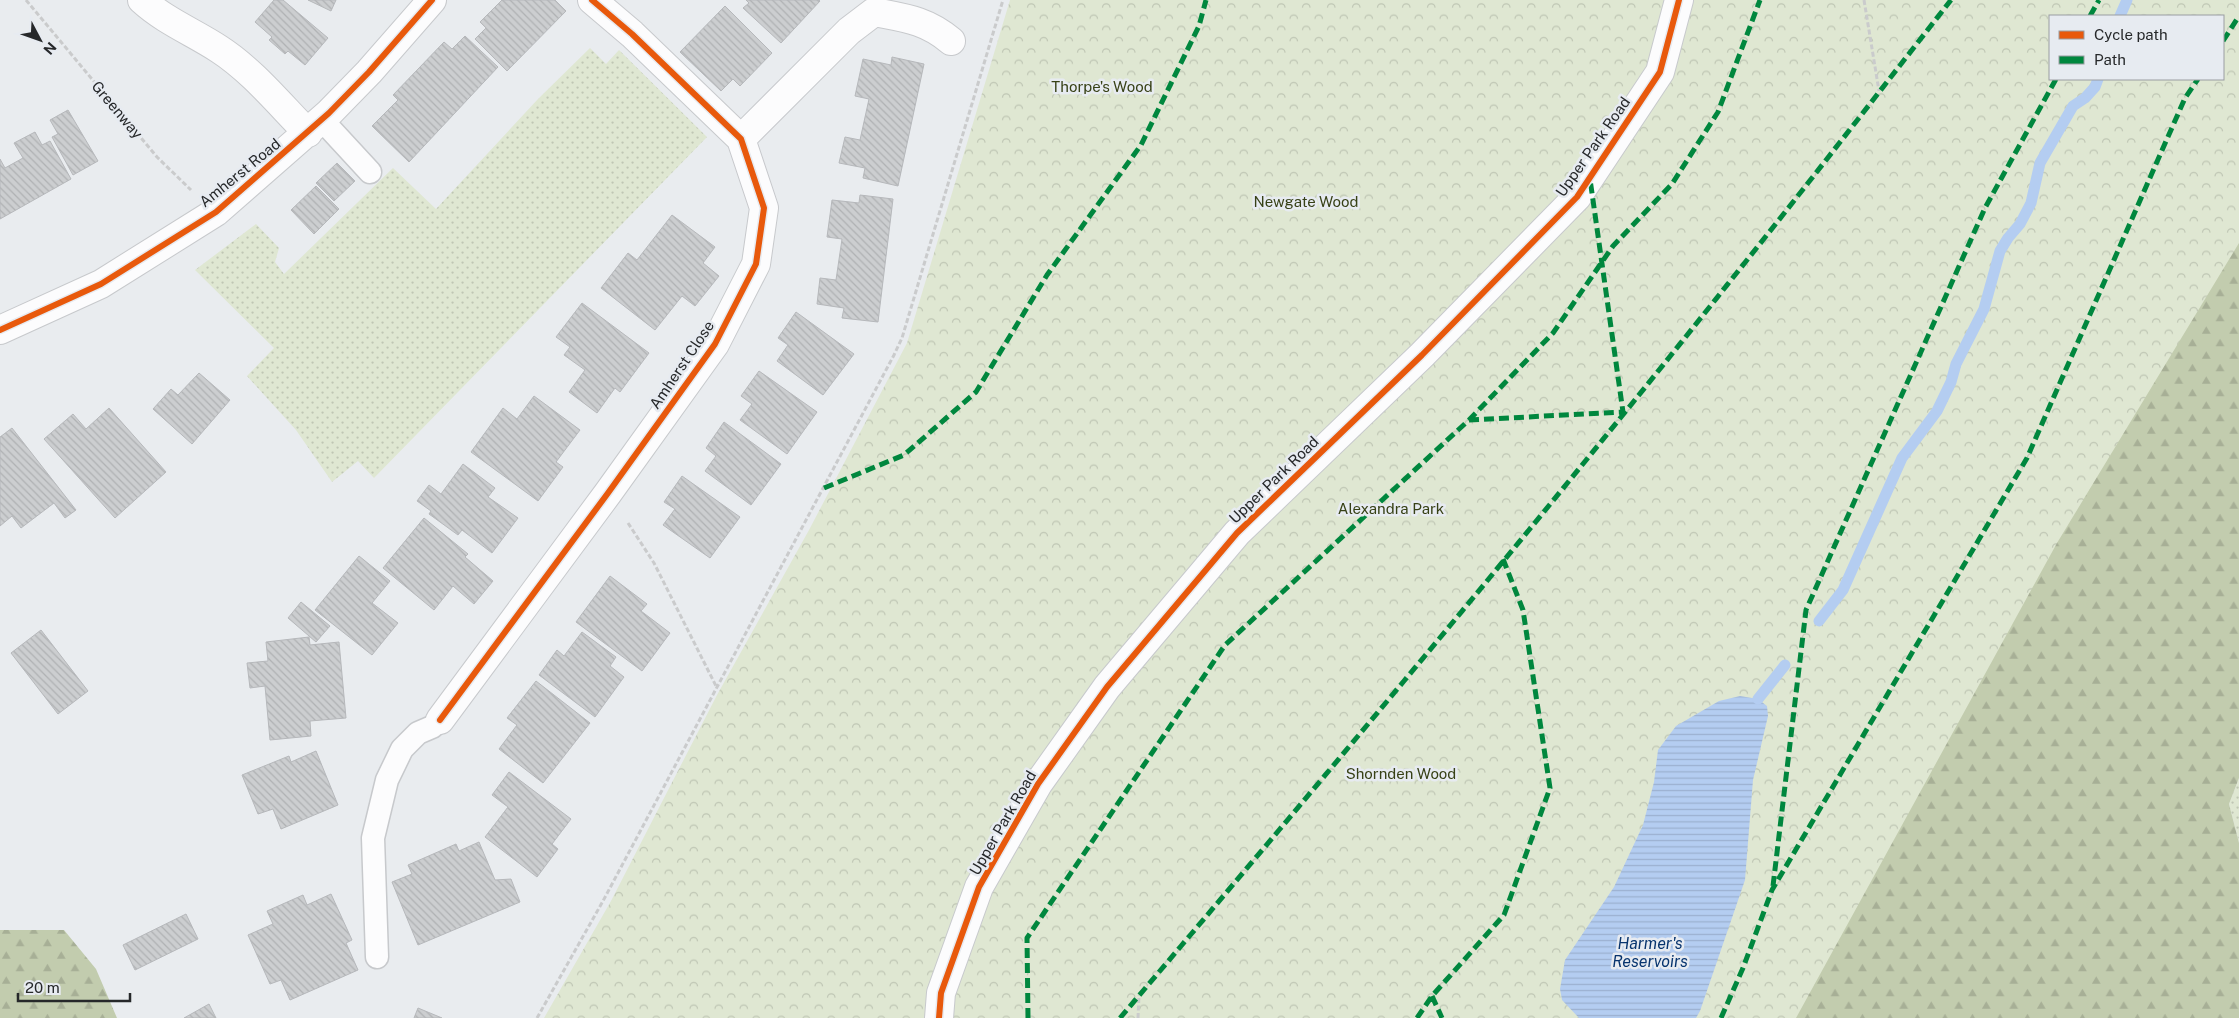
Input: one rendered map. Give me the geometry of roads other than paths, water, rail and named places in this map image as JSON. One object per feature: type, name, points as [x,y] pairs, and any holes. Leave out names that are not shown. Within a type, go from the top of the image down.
[{"type":"street","points":[[142,0],[159,15],[219,49],[315,127]]},
{"type":"street","name":"Amherst Road","points":[[0,330],[101,284],[216,212],[315,127],[370,72],[432,0]]},
{"type":"street","name":"Amherst Close","points":[[440,720],[608,493],[714,344],[756,264],[764,208],[741,138],[632,34],[592,0]]},
{"type":"street","name":"Upper Park Road","points":[[939,1018],[941,994],[980,887],[1038,784],[1107,687],[1237,533],[1422,355],[1577,197],[1660,72],[1679,0]]},
{"type":"street","points":[[741,138],[849,31],[874,12],[934,27],[951,41]]},
{"type":"lane","points":[[315,127],[370,172]]},
{"type":"lane","points":[[377,956],[373,838],[387,780],[402,749],[418,733],[432,727],[440,720]]},
{"type":"water","name":"Harmer's Reservoirs","points":[[1740,696],[1758,699],[1767,706],[1768,716],[1753,780],[1745,880],[1700,1011],[1696,1018],[1579,1018],[1562,1000],[1560,989],[1565,960],[1614,887],[1643,825],[1654,782],[1658,750],[1676,726],[1719,701]]},
{"type":"waterway","points":[[2120,15],[2127,0]]},
{"type":"waterway","points":[[1819,621],[1843,590],[1902,458],[1937,411],[1951,382],[1956,364],[1984,309],[2000,251],[2020,224],[2031,203],[2040,163],[2073,106],[2085,98],[2095,87],[2098,80]]},
{"type":"waterway","points":[[1758,699],[1785,665]]},
{"type":"park label","name":"Thorpe's Wood","points":[[1102,87]]},
{"type":"park label","name":"Newgate Wood","points":[[1306,202]]},
{"type":"park label","name":"Alexandra Park","points":[[1391,509]]},
{"type":"park label","name":"Shornden Wood","points":[[1401,774]]}]
